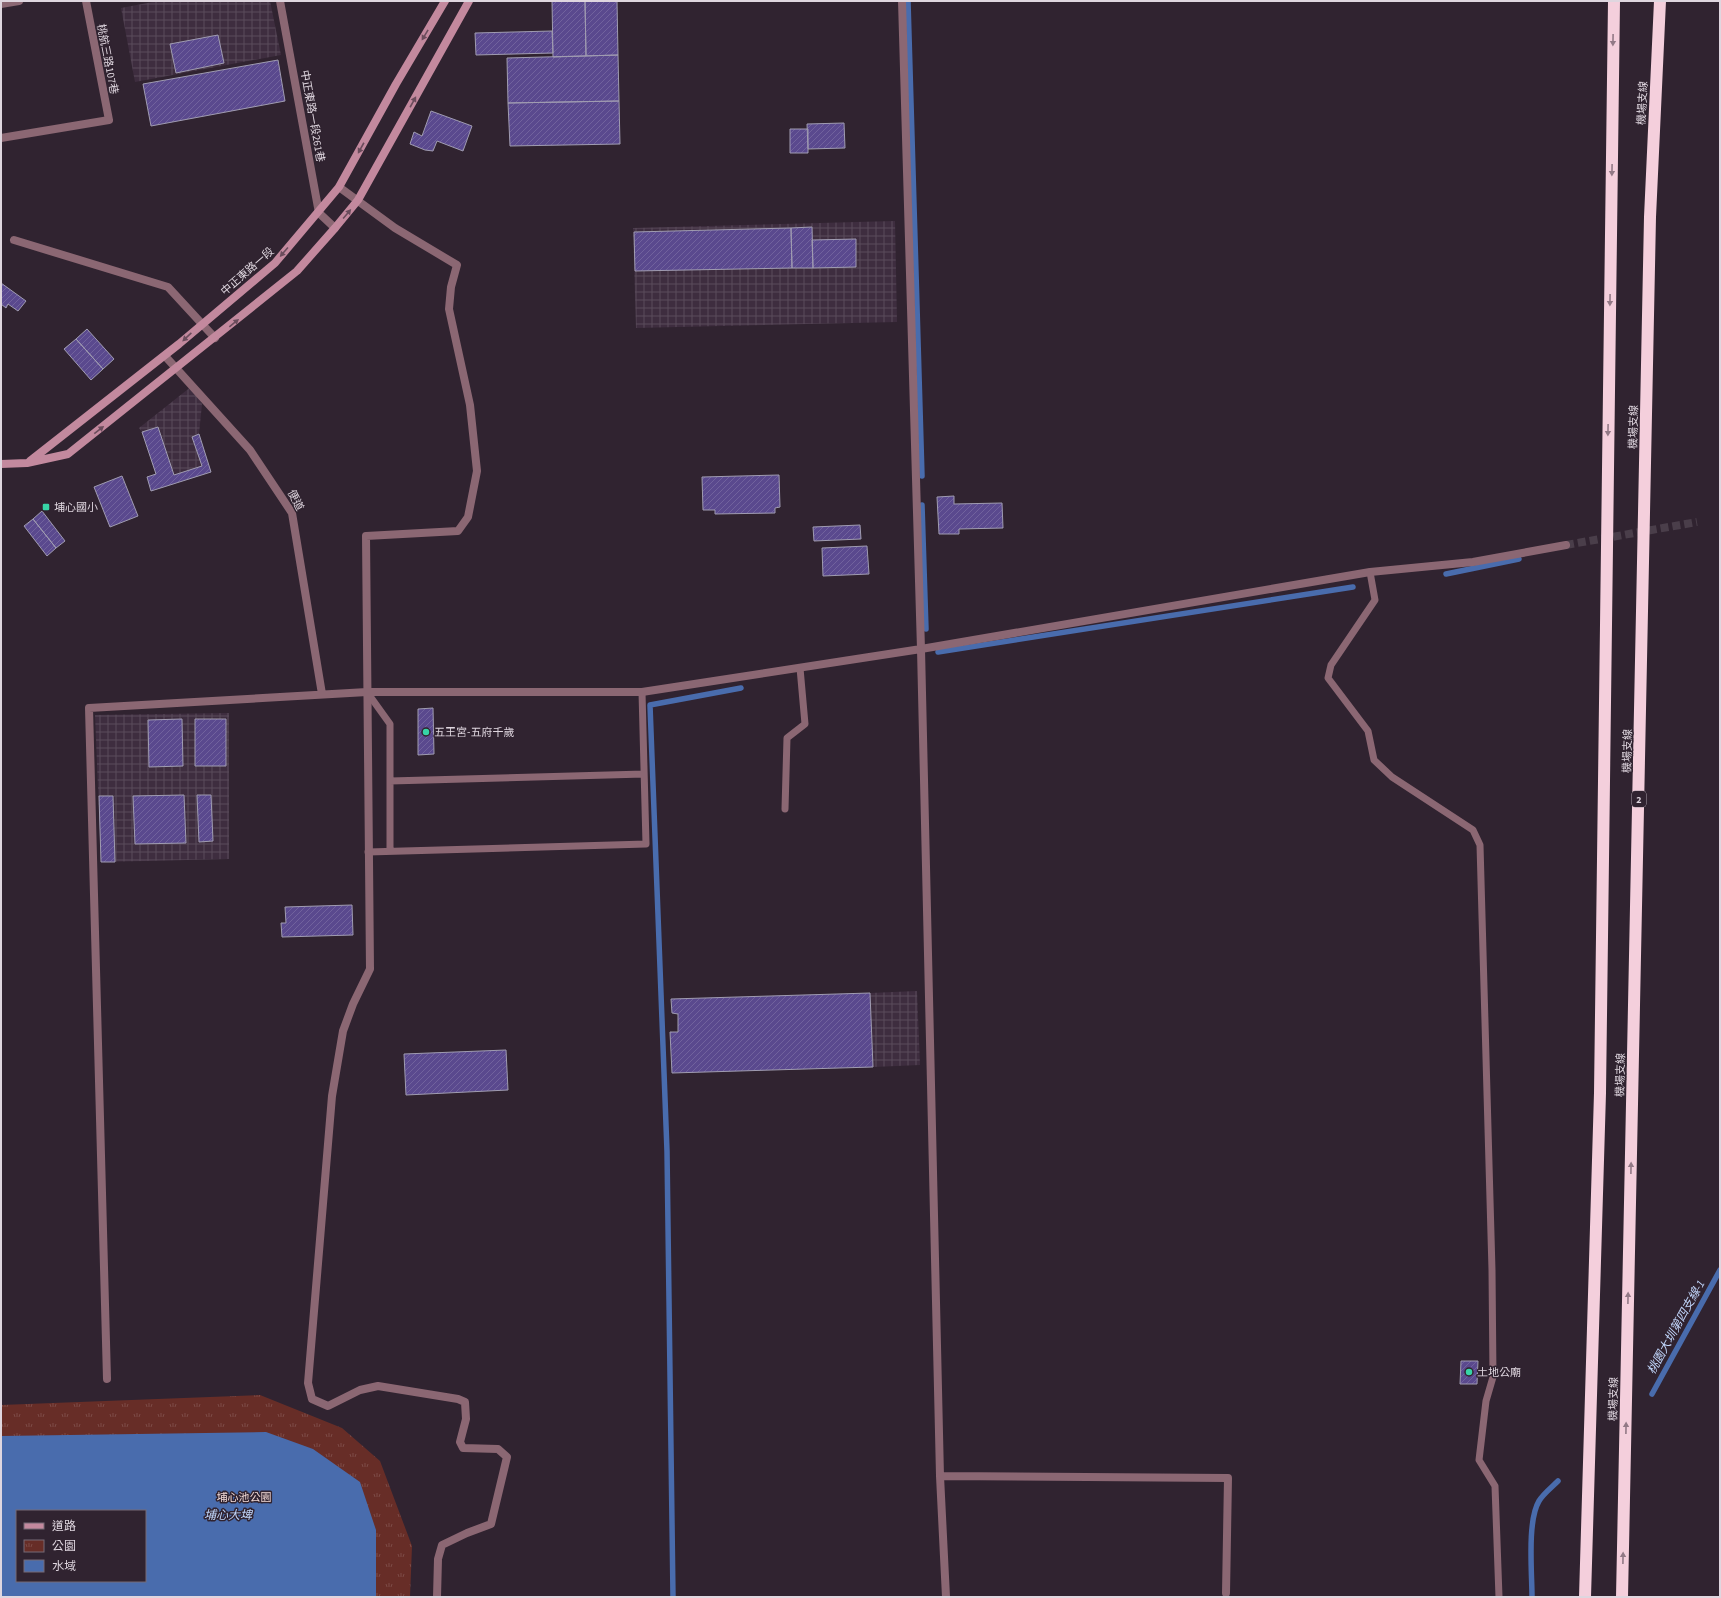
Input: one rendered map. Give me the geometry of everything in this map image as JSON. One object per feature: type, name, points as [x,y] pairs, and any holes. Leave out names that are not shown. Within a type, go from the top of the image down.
[{"type":"highway","name":"機場支線","points":[[1585,1597],[1600,1092],[1614,1]]},
{"type":"highway","name":"機場支線","points":[[1622,1597],[1650,225],[1660,1]]},
{"type":"main road","name":"中正東路一段","points":[[27,463],[165,356],[202,323],[275,263],[319,213],[339,187],[396,84],[445,1]]},
{"type":"main road","points":[[1,464],[27,463],[68,454],[297,271],[358,200],[469,1]]},
{"type":"street","points":[[1,4],[19,1]]},
{"type":"street","name":"桃航三路107巷","points":[[1,138],[109,120],[86,1]]},
{"type":"street","name":"中正東路一段261巷","points":[[280,1],[319,213]]},
{"type":"street","points":[[902,1],[921,649],[940,1476],[946,1597]]},
{"type":"street","points":[[339,187],[396,228],[457,264],[451,287],[450,309],[470,405],[477,471],[468,516],[458,531],[366,536],[370,969],[353,1004],[343,1031],[332,1096],[308,1383],[312,1399],[328,1406],[360,1390],[378,1386],[458,1399],[465,1402],[466,1419],[460,1442],[463,1448],[498,1449],[507,1457],[491,1524],[467,1532],[442,1545],[438,1559],[437,1597]]},
{"type":"street","points":[[319,213],[335,228]]},
{"type":"street","points":[[14,240],[168,287],[215,338]]},
{"type":"street","name":"便道","points":[[165,356],[250,450],[292,513],[322,694]]},
{"type":"street","points":[[107,1379],[89,708],[367,692],[642,692],[921,649],[1370,572],[1473,562],[1566,545]]},
{"type":"street","points":[[940,1476],[1228,1478],[1226,1593]]},
{"type":"lane","points":[[1370,572],[1375,600],[1331,665],[1328,678],[1368,731],[1374,760],[1392,776],[1473,830],[1480,845],[1492,1270],[1493,1377],[1486,1401],[1479,1460],[1494,1486],[1499,1597]]},
{"type":"lane","points":[[785,809],[787,738],[805,724],[800,668]]},
{"type":"lane","points":[[367,692],[390,724],[390,851]]},
{"type":"lane","points":[[368,852],[646,844],[642,692]]},
{"type":"lane","points":[[390,781],[644,774]]},
{"type":"shaded area","points":[[158,1],[270,1],[281,55],[135,82],[121,8]]},
{"type":"shaded area","points":[[895,221],[897,322],[636,328],[633,228]]},
{"type":"shaded area","points":[[192,386],[202,404],[199,434],[211,472],[151,491],[147,477],[156,474],[142,432],[139,428]]},
{"type":"shaded area","points":[[229,713],[229,859],[101,862],[95,715]]},
{"type":"shaded area","points":[[917,991],[920,1065],[873,1067],[870,993]]},
{"type":"green space","name":"埔心大埤","points":[[260,1395],[342,1428],[380,1461],[412,1546],[410,1597],[1,1597],[1,1405]]},
{"type":"water","name":"埔心大埤","points":[[266,1432],[313,1449],[360,1482],[376,1530],[376,1597],[1,1597],[1,1436]]},
{"type":"building","points":[[552,1],[585,1],[586,56],[553,57]]},
{"type":"building","points":[[585,1],[617,1],[618,55],[586,56]]},
{"type":"building","points":[[552,31],[553,53],[476,55],[475,33]]},
{"type":"building","points":[[218,35],[224,63],[176,73],[170,44]]},
{"type":"building","points":[[618,55],[619,101],[508,103],[507,58]]},
{"type":"building","points":[[278,60],[285,101],[151,126],[143,84]]},
{"type":"building","points":[[619,101],[620,144],[510,146],[508,103]]},
{"type":"building","points":[[431,111],[472,126],[463,151],[437,141],[433,151],[425,150],[410,144],[414,132],[422,136]]},
{"type":"building","points":[[844,123],[845,148],[808,149],[807,124]]},
{"type":"building","points":[[790,129],[808,129],[808,153],[790,153]]},
{"type":"building","points":[[812,227],[813,268],[792,268],[791,228]]},
{"type":"building","points":[[791,228],[792,268],[635,271],[634,232]]},
{"type":"building","points":[[856,239],[856,267],[813,268],[812,240]]},
{"type":"building","points":[[1,283],[26,301],[18,311],[8,304],[6,308],[1,304]]},
{"type":"building","points":[[87,329],[114,359],[103,369],[76,339]]},
{"type":"building","points":[[76,339],[103,369],[91,380],[64,349]]},
{"type":"building","points":[[158,427],[174,475],[202,466],[192,437],[199,434],[211,472],[151,491],[147,477],[156,474],[142,432]]},
{"type":"building","points":[[779,475],[780,507],[775,508],[775,513],[715,514],[715,510],[703,510],[702,477]]},
{"type":"building","points":[[122,476],[138,516],[110,527],[94,487]]},
{"type":"building","points":[[954,496],[954,504],[1002,503],[1003,528],[959,529],[959,534],[939,534],[937,497]]},
{"type":"building","points":[[42,511],[65,541],[56,548],[33,519]]},
{"type":"building","points":[[33,519],[56,548],[47,556],[24,526]]},
{"type":"building","points":[[860,525],[861,539],[814,541],[813,527]]},
{"type":"building","points":[[867,546],[869,574],[823,576],[822,548]]},
{"type":"building","name":"五王宮-五府千歲","points":[[433,708],[434,754],[418,755],[418,709]]},
{"type":"building","points":[[182,719],[183,766],[149,767],[148,720]]},
{"type":"building","points":[[195,719],[226,719],[226,766],[195,766]]},
{"type":"building","points":[[184,795],[186,843],[135,844],[133,796]]},
{"type":"building","points":[[197,795],[211,795],[213,841],[199,842]]},
{"type":"building","points":[[99,796],[113,796],[115,862],[101,862]]},
{"type":"building","points":[[352,905],[353,935],[282,937],[281,923],[286,923],[285,907]]},
{"type":"building","points":[[870,993],[873,1067],[672,1073],[670,1032],[678,1032],[678,1014],[672,1013],[671,999]]},
{"type":"building","points":[[506,1050],[508,1090],[406,1095],[404,1054]]},
{"type":"building","name":"土地公廟","points":[[1461,1361],[1478,1361],[1477,1384],[1460,1384]]},
{"type":"waterway","points":[[908,1],[922,476]]},
{"type":"waterway","points":[[922,505],[926,629]]},
{"type":"waterway","points":[[1446,574],[1519,559]]},
{"type":"waterway","points":[[938,652],[1353,587]]},
{"type":"waterway","points":[[673,1597],[667,1151],[650,705],[741,688]]},
{"type":"waterway","name":"桃園大圳第四支線-1","points":[[1652,1394],[1720,1270]]},
{"type":"waterway","name":"桃園大圳第四支線-1","points":[[1532,1597],[1531,1548],[1535,1510],[1541,1498],[1558,1481]]},
{"type":"tunnel","points":[[1566,545],[1697,522]]},
{"type":"place","name":"埔心國小","points":[[46,507]]},
{"type":"place","name":"五王宮-五府千歲","points":[[426,732]]},
{"type":"place","name":"土地公廟","points":[[1469,1372]]},
{"type":"park label","name":"埔心池公園","points":[[244,1497]]}]
